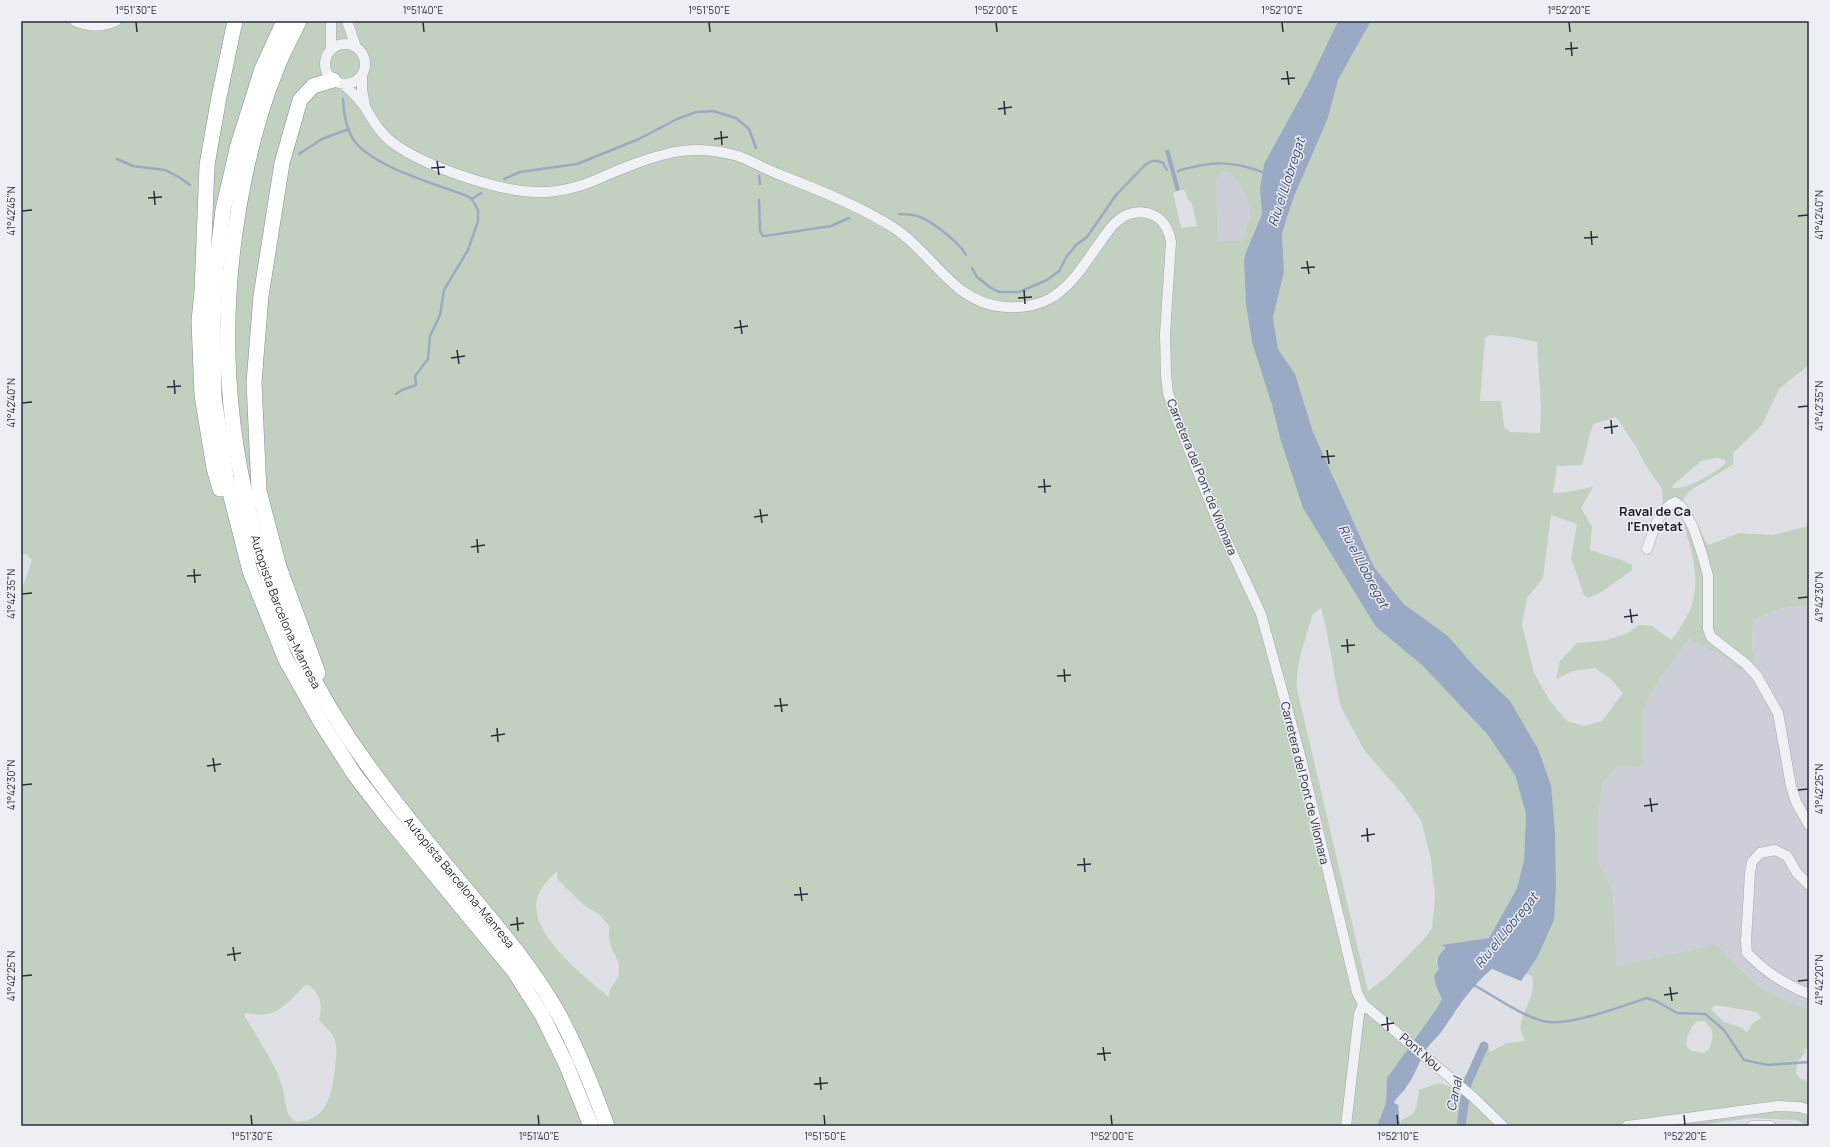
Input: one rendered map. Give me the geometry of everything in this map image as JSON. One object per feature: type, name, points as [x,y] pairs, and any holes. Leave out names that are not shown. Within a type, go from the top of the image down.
[{"type":"highway","points":[[235,21],[219,96],[207,165],[202,292],[199,321],[202,395],[214,468],[243,576],[270,638],[284,658]]},
{"type":"highway","name":"Autopista Barcelona-Manresa","points":[[284,21],[262,69],[238,145],[223,210],[216,269],[213,319],[214,397],[226,477],[250,572],[284,658],[322,724],[354,774],[384,813],[514,971],[542,1015],[563,1057],[591,1126]]},
{"type":"highway","name":"Autopista Barcelona-Manresa","points":[[299,21],[277,66],[251,150],[241,191],[228,290],[228,365],[231,409],[240,476],[257,547],[299,653],[321,695],[374,774],[514,946],[534,976],[558,1013],[574,1046],[607,1126]]},
{"type":"highway","points":[[329,706],[279,567],[259,491],[254,382],[261,296],[282,163],[300,100],[313,86],[338,82]]},
{"type":"street","points":[[75,21],[81,24],[116,21]]},
{"type":"street","points":[[331,21],[331,49]]},
{"type":"street","points":[[347,21],[356,47]]},
{"type":"street","points":[[343,43],[356,47],[362,52],[365,60],[365,67],[362,75],[354,82],[338,82],[327,74],[324,65],[326,56],[331,49],[343,43]]},
{"type":"street","name":"Carretera del Pont de Vilomara","points":[[362,75],[362,89],[366,108]]},
{"type":"street","name":"Carretera del Pont de Vilomara","points":[[338,82],[355,94],[366,108],[373,122],[391,142],[413,156],[465,177],[520,191],[557,191],[578,186],[628,166],[678,150],[716,151],[740,157],[847,202],[883,221],[897,230],[931,259],[954,286],[973,298],[989,305],[1022,307],[1052,298],[1066,287],[1111,228],[1126,215],[1144,212],[1161,220],[1168,229],[1171,242],[1165,334],[1168,393],[1217,520],[1261,614],[1299,752],[1353,979],[1366,1006]]},
{"type":"street","points":[[1647,549],[1658,520],[1667,505],[1675,502],[1682,507],[1693,527],[1708,576],[1708,629],[1711,637],[1746,664],[1757,676],[1778,713],[1791,786],[1796,802],[1809,825]]},
{"type":"street","points":[[1809,885],[1797,873],[1787,856],[1775,850],[1760,853],[1752,862],[1750,873],[1746,941],[1747,953],[1786,984],[1809,994]]},
{"type":"street","points":[[1346,1126],[1359,1014],[1366,1006]]},
{"type":"street","name":"Pont Nou","points":[[1366,1006],[1473,1097],[1503,1126]]},
{"type":"street","points":[[1627,1126],[1661,1124],[1777,1106],[1800,1107],[1809,1110]]},
{"type":"street","points":[[1752,1126],[1771,1126]]},
{"type":"shaded area","points":[[1224,171],[1232,174],[1241,186],[1248,203],[1250,216],[1243,241],[1218,241],[1216,191],[1217,176]]},
{"type":"shaded area","points":[[1809,605],[1809,1009],[1794,1004],[1758,986],[1733,961],[1617,966],[1613,891],[1597,860],[1597,829],[1602,784],[1643,733],[1643,711],[1656,684],[1689,639],[1727,658],[1752,651],[1753,620],[1778,609]]},
{"type":"green space","points":[[21,21],[1338,21],[1309,82],[1264,164],[1260,189],[1262,214],[1246,252],[1272,405],[1280,438],[1376,627],[1423,666],[1487,734],[1515,775],[1526,814],[1524,860],[1517,888],[1489,938],[1441,945],[1447,948],[1439,954],[1436,961],[1439,969],[1436,986],[1442,999],[1387,1078],[1386,1103],[1377,1126],[21,1126],[21,592],[32,560],[26,554],[21,555]],"holes":[[[1224,171],[1232,174],[1241,186],[1248,203],[1250,216],[1243,241],[1218,241],[1216,191],[1217,176]],[[1184,190],[1187,198],[1192,204],[1197,226],[1181,228],[1173,193]],[[1321,608],[1340,705],[1364,750],[1404,796],[1421,820],[1431,859],[1435,898],[1432,928],[1426,937],[1388,976],[1368,991],[1297,689],[1299,661],[1313,614]],[[557,871],[558,880],[585,906],[600,915],[610,927],[609,941],[619,966],[619,975],[612,986],[609,997],[561,954],[550,940],[542,926],[537,912],[537,899],[543,887]],[[305,985],[310,986],[319,997],[321,1006],[319,1020],[332,1034],[336,1047],[333,1085],[327,1103],[316,1116],[297,1122],[290,1116],[275,1067],[244,1015],[246,1013],[257,1015],[266,1014],[280,1009]]]},
{"type":"green space","points":[[1371,21],[1809,21],[1809,365],[1779,389],[1762,425],[1733,453],[1734,464],[1688,492],[1683,501],[1692,513],[1707,544],[1709,545],[1739,533],[1773,535],[1809,526],[1809,605],[1778,609],[1753,620],[1752,650],[1756,660],[1740,670],[1727,658],[1689,639],[1656,684],[1643,711],[1643,767],[1617,766],[1602,784],[1597,829],[1597,860],[1613,891],[1617,966],[1716,945],[1758,986],[1794,1004],[1809,1009],[1809,1048],[1805,1049],[1804,1054],[1798,1061],[1796,1073],[1800,1079],[1809,1082],[1809,1126],[1796,1120],[1752,1118],[1690,1126],[1400,1126],[1401,1120],[1413,1114],[1417,1105],[1419,1090],[1438,1083],[1452,1087],[1471,1070],[1481,1045],[1489,1048],[1490,1052],[1507,1043],[1525,1041],[1521,1033],[1522,1017],[1532,993],[1533,985],[1532,976],[1526,974],[1537,958],[1555,833],[1476,668],[1448,636],[1404,604],[1374,567],[1313,432],[1295,375],[1278,349],[1273,318],[1284,272],[1282,234],[1293,199],[1328,118],[1338,80]],"holes":[[[1490,335],[1512,337],[1537,342],[1541,407],[1540,433],[1510,432],[1504,427],[1501,401],[1480,401],[1485,338]],[[1616,417],[1662,489],[1663,505],[1669,510],[1681,515],[1694,565],[1695,591],[1688,615],[1671,640],[1652,626],[1639,625],[1628,633],[1607,640],[1577,643],[1560,661],[1556,679],[1573,671],[1595,668],[1611,679],[1623,693],[1602,721],[1584,726],[1567,721],[1550,701],[1534,673],[1522,625],[1527,598],[1543,578],[1551,515],[1577,524],[1571,558],[1584,595],[1589,598],[1603,591],[1632,570],[1632,565],[1622,560],[1590,550],[1592,527],[1581,508],[1593,487],[1568,492],[1553,493],[1557,466],[1582,465],[1593,424]],[[1717,458],[1725,460],[1726,463],[1701,480],[1686,486],[1673,488],[1672,486],[1701,461]],[[1716,1005],[1756,1012],[1761,1018],[1753,1023],[1747,1032],[1742,1028],[1724,1022],[1711,1009]],[[1698,1021],[1704,1021],[1712,1030],[1713,1037],[1711,1044],[1709,1049],[1704,1053],[1692,1051],[1687,1047],[1690,1029]]]},
{"type":"water","name":"Riu el Llobregat","points":[[1338,21],[1371,21],[1338,80],[1328,118],[1293,199],[1282,234],[1284,272],[1273,318],[1278,349],[1295,374],[1313,432],[1374,567],[1404,604],[1448,636],[1476,668],[1510,701],[1538,749],[1551,785],[1555,833],[1556,889],[1554,920],[1537,958],[1521,981],[1492,969],[1471,990],[1442,1031],[1428,1047],[1410,1082],[1395,1101],[1394,1103],[1398,1105],[1400,1126],[1377,1126],[1386,1103],[1387,1078],[1442,999],[1436,986],[1434,976],[1439,969],[1437,962],[1438,957],[1446,948],[1441,945],[1489,938],[1517,888],[1524,860],[1526,814],[1515,775],[1487,734],[1423,666],[1376,627],[1303,508],[1280,438],[1272,405],[1252,342],[1246,304],[1244,260],[1262,214],[1260,189],[1264,164],[1309,82]]},
{"type":"water","points":[[1169,149],[1180,190],[1176,191],[1165,151]]},
{"type":"waterway","points":[[343,99],[345,116],[350,134],[356,143],[366,152],[392,168],[467,196],[472,199],[478,210],[478,221],[468,250],[444,290],[440,315],[430,336],[428,359],[415,376],[416,385],[396,394]]},
{"type":"waterway","points":[[504,179],[520,172],[577,164],[639,139],[677,119],[696,112],[713,111],[736,118],[749,129],[756,148]]},
{"type":"waterway","points":[[299,154],[322,139],[349,129]]},
{"type":"waterway","points":[[117,159],[133,166],[165,170],[179,177],[190,185]]},
{"type":"waterway","points":[[972,268],[977,277],[991,288],[999,292],[1019,292],[1047,280],[1059,271],[1067,256],[1076,245],[1087,237],[1116,195],[1145,165],[1152,161],[1158,161],[1163,163],[1167,170]]},
{"type":"waterway","points":[[1178,171],[1201,165],[1222,163],[1242,166],[1265,173]]},
{"type":"waterway","points":[[759,176],[760,184]]},
{"type":"waterway","points":[[472,199],[481,193]]},
{"type":"waterway","points":[[759,200],[760,231],[763,236],[831,226],[849,218]]},
{"type":"waterway","points":[[899,214],[915,215],[932,223],[946,233],[966,255]]},
{"type":"waterway","points":[[1472,984],[1531,1017],[1549,1022],[1571,1021],[1584,1018],[1647,998],[1656,1001],[1677,1013],[1705,1014],[1724,1030],[1744,1060],[1768,1065],[1809,1062]]},
{"type":"waterway","name":"Canal","points":[[1461,1126],[1467,1084],[1484,1046]]},
{"type":"district","name":"Raval de Ca l'Envetat","points":[[1655,518]]}]
